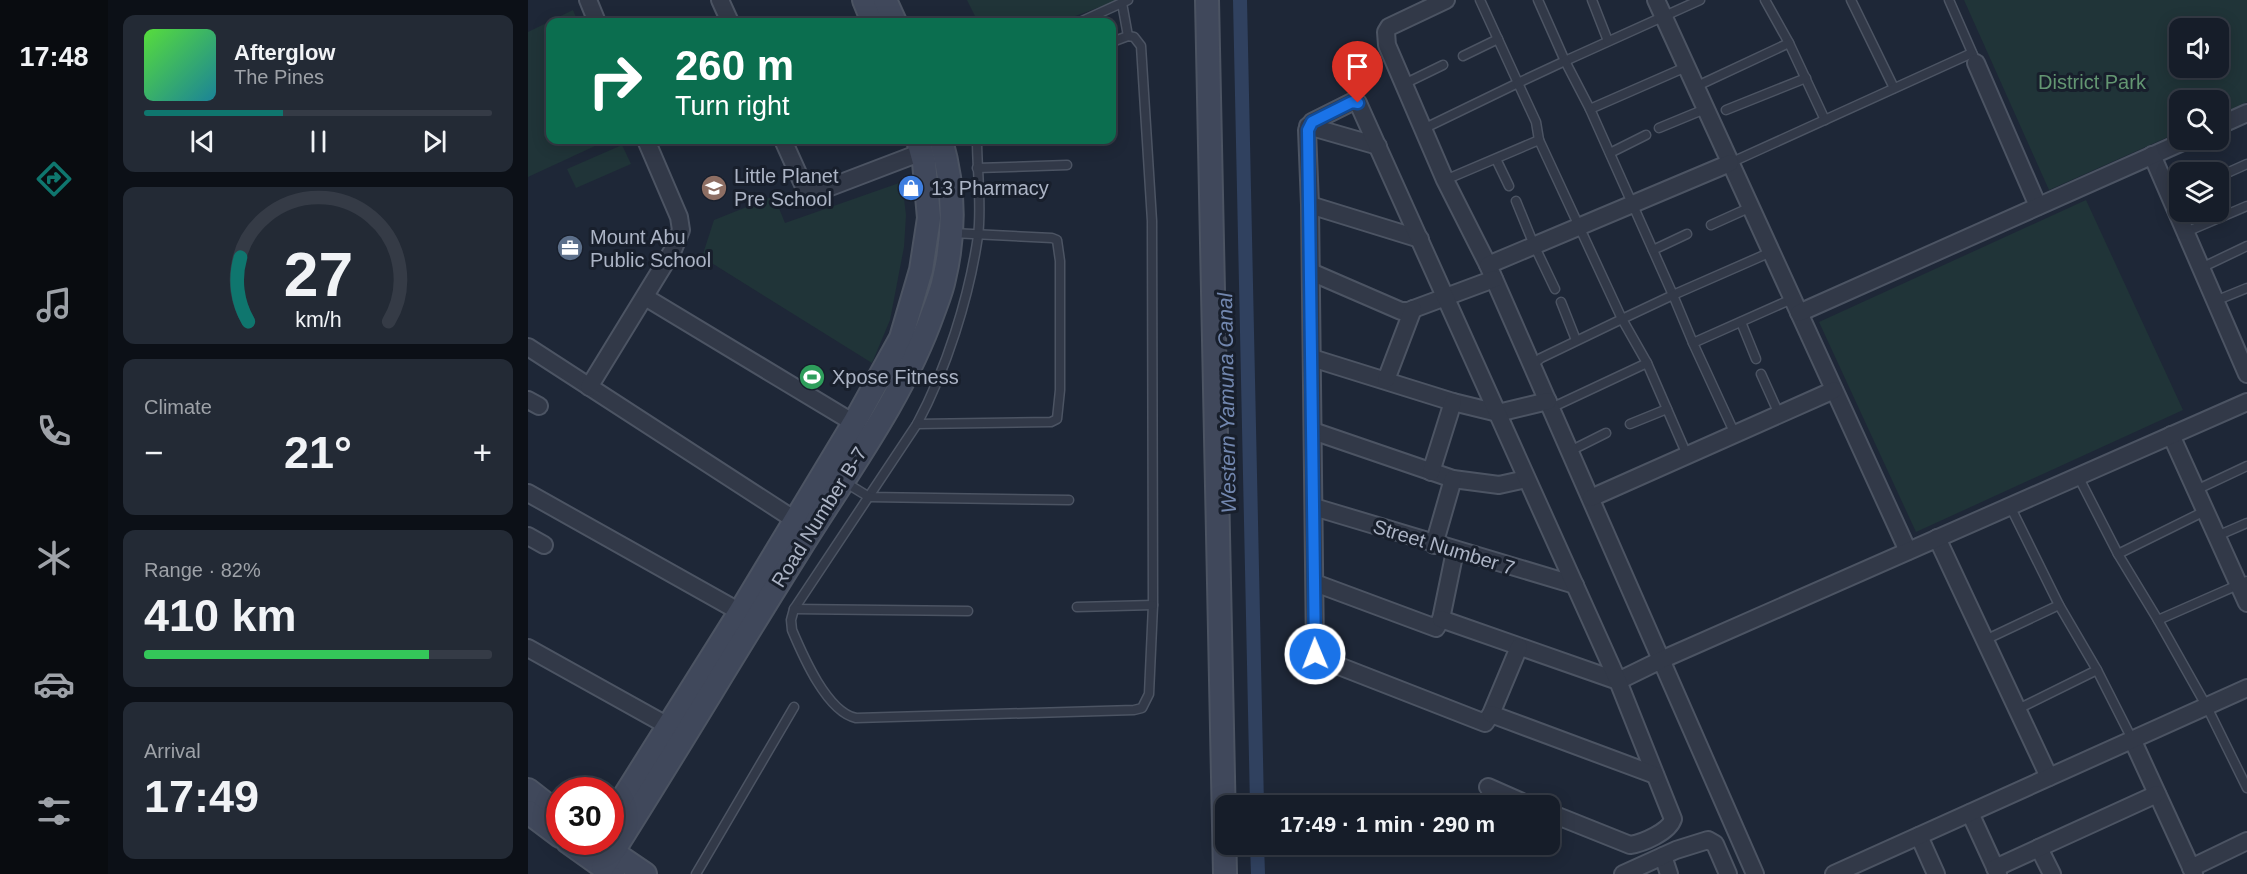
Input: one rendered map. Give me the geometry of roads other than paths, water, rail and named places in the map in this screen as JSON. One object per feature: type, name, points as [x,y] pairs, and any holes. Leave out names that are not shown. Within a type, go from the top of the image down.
[{"type":"street","points":[[588,0],[595,18]]},
{"type":"street","points":[[720,0],[728,18]]},
{"type":"street","points":[[864,0],[871,18]]},
{"type":"street","points":[[885,0],[893,18]]},
{"type":"street","points":[[1207,0],[1226,874]]},
{"type":"street","points":[[1446,0],[1396,24],[1386,32],[1387,45],[1445,180],[1491,272],[1550,404],[1755,874]]},
{"type":"street","points":[[1656,0],[1908,551]]},
{"type":"street","points":[[1974,58],[2038,206]]},
{"type":"street","points":[[1519,647],[1491,714],[1485,723],[1317,657],[1314,651],[1308,126],[1356,102],[1378,146],[1618,681],[1673,819],[1671,825],[1638,844],[1630,845],[1560,817]]},
{"type":"street","points":[[2229,122],[2246,115]]},
{"type":"street","points":[[1308,126],[1378,146]]},
{"type":"street","points":[[589,387],[673,250],[681,230],[679,217],[648,144]]},
{"type":"street","points":[[785,144],[805,189],[812,194],[920,146]]},
{"type":"street","name":"Road Number B-7","points":[[602,856],[626,833],[711,690],[883,415],[921,348],[944,280],[953,223],[948,165],[942,144]]},
{"type":"street","name":"Road Number B-7","points":[[624,797],[740,612],[854,423],[901,338],[921,270],[929,218],[920,146]]},
{"type":"street","points":[[1796,306],[2038,206],[2169,148]]},
{"type":"street","points":[[2152,155],[2169,185]]},
{"type":"street","points":[[1311,272],[1401,311],[1413,309],[1445,297],[1534,245],[1730,163]]},
{"type":"street","points":[[1310,205],[1419,239]]},
{"type":"street","points":[[2183,222],[2247,374]]},
{"type":"street","points":[[645,297],[854,423]]},
{"type":"street","points":[[1386,380],[1413,309]]},
{"type":"street","points":[[528,347],[795,520]]},
{"type":"street","points":[[1312,358],[1453,402],[1498,413],[1550,404]]},
{"type":"street","points":[[1591,498],[1834,390]]},
{"type":"street","points":[[1431,472],[1453,402]]},
{"type":"street","points":[[1441,619],[1618,681],[2247,402]]},
{"type":"street","points":[[1313,431],[1453,479],[1499,485],[1526,478]]},
{"type":"street","points":[[2171,435],[2217,536],[2243,583],[2247,603]]},
{"type":"street","points":[[1434,544],[1453,479]]},
{"type":"street","points":[[528,493],[740,612]]},
{"type":"street","name":"Street Number 7","points":[[1314,507],[1575,585]]},
{"type":"street","points":[[528,536],[544,545]]},
{"type":"street","points":[[1937,538],[2049,777]]},
{"type":"street","points":[[1315,583],[1432,628],[1438,627],[1455,551]]},
{"type":"street","points":[[528,648],[668,726]]},
{"type":"street","points":[[1834,874],[2247,688]]},
{"type":"street","points":[[1491,714],[1655,776]]},
{"type":"street","points":[[2132,740],[2192,871],[2247,841]]},
{"type":"street","points":[[1488,787],[1506,795]]},
{"type":"street","points":[[528,790],[546,804]]},
{"type":"street","points":[[1971,813],[1996,871],[2039,848],[2157,794]]},
{"type":"street","points":[[528,812],[546,826]]},
{"type":"street","points":[[1919,836],[1935,874]]},
{"type":"street","points":[[1623,874],[1663,856],[1710,840],[1715,844],[1728,874]]},
{"type":"street","points":[[2039,848],[2052,874]]},
{"type":"street","points":[[602,856],[640,872]]},
{"type":"street","points":[[1663,856],[1669,874]]},
{"type":"lane","points":[[1480,0],[1536,122],[1539,140],[1622,319],[1647,363],[1687,455]]},
{"type":"lane","points":[[1538,0],[1565,61],[1590,109],[1693,343],[1736,434]]},
{"type":"lane","points":[[1592,0],[1608,40]]},
{"type":"lane","points":[[1423,129],[1608,40],[1700,0]]},
{"type":"lane","points":[[1765,0],[1789,43],[1825,120]]},
{"type":"lane","points":[[1851,0],[1894,88]]},
{"type":"lane","points":[[1730,163],[1894,88],[1974,58],[1949,0]]},
{"type":"lane","points":[[1089,18],[1125,1],[1128,36]]},
{"type":"lane","points":[[977,144],[978,235],[960,317],[932,397],[917,424],[794,609],[790,620],[792,630],[824,692],[839,711],[856,718],[1142,708],[1149,694],[1153,605],[1152,221],[1141,46],[1134,37],[1128,36],[1116,40]]},
{"type":"lane","points":[[1463,56],[1498,39]]},
{"type":"lane","points":[[1695,87],[1789,43]]},
{"type":"lane","points":[[1404,84],[1443,65]]},
{"type":"lane","points":[[1590,109],[1686,67]]},
{"type":"lane","points":[[1726,110],[1806,78]]},
{"type":"lane","points":[[1659,128],[1705,109]]},
{"type":"lane","points":[[1610,153],[1646,135]]},
{"type":"lane","points":[[1445,180],[1539,140]]},
{"type":"lane","points":[[1496,159],[1509,186]]},
{"type":"lane","points":[[2229,172],[2247,164]]},
{"type":"lane","points":[[977,168],[1067,165]]},
{"type":"lane","points":[[1516,201],[1554,289]]},
{"type":"lane","points":[[2186,232],[2247,206]]},
{"type":"lane","points":[[1711,225],[1751,207]]},
{"type":"lane","points":[[917,424],[1051,422],[1057,419],[1060,390],[1059,243],[1052,238],[951,233]]},
{"type":"lane","points":[[1653,250],[1688,234]]},
{"type":"lane","points":[[2201,268],[2247,246]]},
{"type":"lane","points":[[1532,365],[1576,340],[1771,252]]},
{"type":"lane","points":[[2216,301],[2247,288]]},
{"type":"lane","points":[[1561,302],[1576,340]]},
{"type":"lane","points":[[1693,343],[1741,322],[1796,306]]},
{"type":"lane","points":[[1741,322],[1756,359]]},
{"type":"lane","points":[[1550,404],[1647,363]]},
{"type":"lane","points":[[1761,374],[1779,414]]},
{"type":"lane","points":[[1630,424],[1667,409]]},
{"type":"lane","points":[[1570,451],[1606,433]]},
{"type":"lane","points":[[2196,490],[2247,466]]},
{"type":"lane","points":[[2078,476],[2118,554],[2207,707],[2247,788]]},
{"type":"lane","points":[[842,481],[869,497],[1069,500]]},
{"type":"lane","points":[[2010,506],[2059,605],[2097,670],[2132,740]]},
{"type":"lane","points":[[2118,554],[2205,511]]},
{"type":"lane","points":[[2217,536],[2247,523]]},
{"type":"lane","points":[[2158,620],[2243,583]]},
{"type":"lane","points":[[1077,607],[1153,605]]},
{"type":"lane","points":[[1985,640],[2059,605]]},
{"type":"lane","points":[[794,609],[968,610]]},
{"type":"lane","points":[[2018,709],[2097,670]]},
{"type":"lane","points":[[696,874],[794,706]]},
{"type":"waterway","name":"Western Yamuna Canal","points":[[1240,0],[1257,795]]},
{"type":"waterway","name":"Western Yamuna Canal","points":[[1257,855],[1258,874]]},
{"type":"place","name":"Little Planet Pre School","points":[[714,188]]},
{"type":"place","name":"13 Pharmacy","points":[[911,188]]},
{"type":"place","name":"Mount Abu Public School","points":[[570,248]]},
{"type":"place","name":"Xpose Fitness","points":[[812,377]]},
{"type":"park label","name":"District Park","points":[[2092,82]]}]
